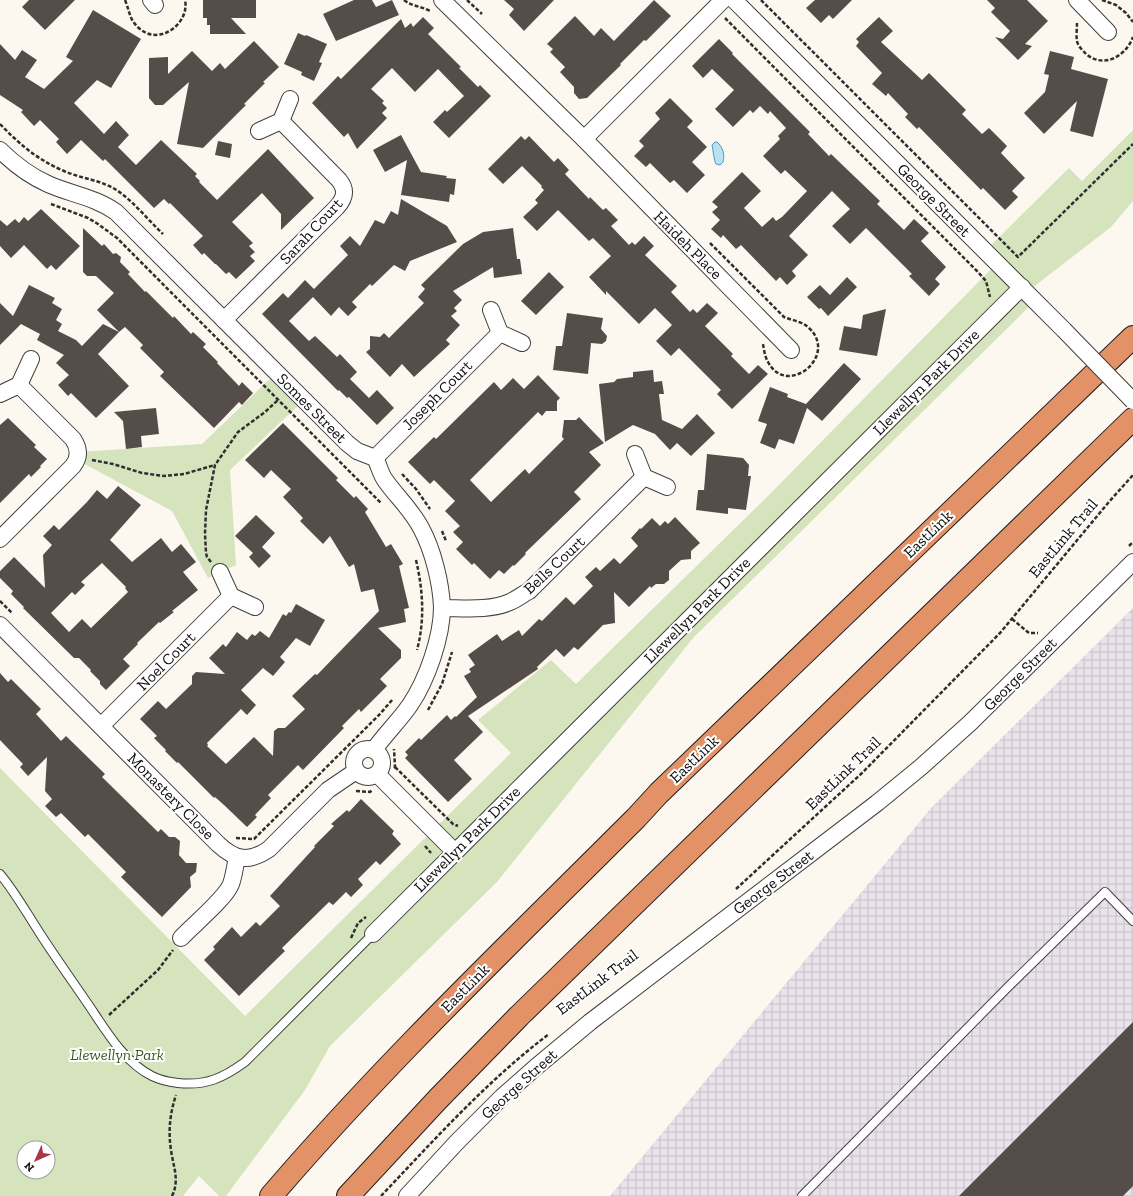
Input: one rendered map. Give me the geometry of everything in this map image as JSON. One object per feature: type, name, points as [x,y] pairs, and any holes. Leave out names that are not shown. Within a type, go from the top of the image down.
[{"type":"highway","name":"EastLink","points":[[271,1196],[307,1154],[387,1068],[459,994],[636,818],[659,793],[1133,337]]},
{"type":"highway","points":[[348,1196],[438,1099],[519,1016],[1133,419]]},
{"type":"street","name":"Haideh Place","points":[[442,0],[584,139],[791,350]]},
{"type":"street","points":[[584,139],[724,0]]},
{"type":"street","name":"George Street","points":[[734,0],[1022,287],[1133,401]]},
{"type":"street","points":[[1077,0],[1108,32]]},
{"type":"street","points":[[260,131],[281,121],[290,99]]},
{"type":"street","name":"Sarah Court","points":[[224,320],[337,207],[344,196],[343,185],[339,180],[281,121]]},
{"type":"street","name":"Somes Street","points":[[0,150],[24,170],[41,180],[105,205],[116,212],[347,443],[357,451],[375,458]]},
{"type":"street","name":"Llewellyn Park Drive","points":[[373,934],[1022,287]]},
{"type":"street","points":[[491,310],[500,333],[522,343]]},
{"type":"street","name":"Joseph Court","points":[[375,458],[500,333]]},
{"type":"street","points":[[0,394],[19,385],[31,359]]},
{"type":"street","points":[[0,539],[72,466],[78,457],[77,446],[73,439],[19,385]]},
{"type":"street","points":[[635,454],[644,477],[667,487]]},
{"type":"street","points":[[374,750],[411,705],[420,689],[436,647],[442,608],[434,562],[425,535],[408,507],[384,479],[375,458]]},
{"type":"street","name":"Bells Court","points":[[442,608],[479,608],[494,606],[510,602],[529,591],[644,477]]},
{"type":"street","name":"George Street","points":[[407,1196],[457,1142],[502,1097],[578,1032],[656,970],[877,803],[921,767],[970,723],[1133,562]]},
{"type":"street","points":[[220,572],[231,596],[255,607]]},
{"type":"street","name":"Noel Court","points":[[101,726],[231,596]]},
{"type":"street","name":"Monastery Close","points":[[0,625],[225,851],[238,857]]},
{"type":"street","points":[[381,777],[382,761],[378,752],[365,749],[357,754],[354,762],[356,771],[362,776],[366,777],[381,777],[455,852]]},
{"type":"street","points":[[181,938],[223,896],[229,888],[238,857],[250,858],[269,849],[328,790],[356,771]]},
{"type":"lane","points":[[0,874],[101,1023],[120,1048],[138,1067],[151,1076],[166,1082],[190,1084],[205,1083],[218,1079],[245,1062],[373,934]]},
{"type":"lane","points":[[802,1196],[1008,987],[1105,892],[1133,921]]},
{"type":"path","points":[[467,0],[484,17]]},
{"type":"path","points":[[761,0],[1018,257],[1133,144]]},
{"type":"path","points":[[1102,0],[1116,5],[1126,13],[1133,22]]},
{"type":"path","points":[[723,17],[976,271],[986,282],[989,296],[1000,308]]},
{"type":"path","points":[[46,202],[88,218],[117,238],[385,507]]},
{"type":"path","points":[[220,572],[207,557],[206,546],[206,510],[215,465],[238,432],[265,412],[278,400]]},
{"type":"path","points":[[78,457],[113,464],[157,476],[177,476],[215,465]]},
{"type":"path","name":"EastLink Trail","points":[[734,891],[862,773],[1000,633],[1133,475]]},
{"type":"path","points":[[414,556],[422,596],[422,623],[415,656]]},
{"type":"path","points":[[231,833],[236,838],[254,839],[379,715],[395,696]]},
{"type":"path","points":[[394,749],[395,767],[453,824],[458,826]]},
{"type":"path","points":[[353,791],[370,792],[381,777],[395,767]]},
{"type":"path","points":[[426,858],[434,850]]},
{"type":"path","points":[[347,943],[351,939],[358,924],[370,915]]},
{"type":"path","points":[[101,1023],[158,970],[169,957],[181,938]]},
{"type":"path","name":"EastLink Trail","points":[[530,1048],[549,1034]]},
{"type":"path","points":[[172,1196],[176,1184],[176,1174],[170,1151],[170,1112],[179,1083]]},
{"type":"shaded area","points":[[1133,608],[1133,1196],[610,1196],[932,807]]},
{"type":"green space","name":"Llewellyn Park","points":[[1133,130],[1133,201],[1111,227],[1027,292],[1035,301],[694,637],[497,882],[330,1046],[305,1090],[226,1196],[219,1196],[199,1176],[183,1196],[0,1196],[0,768],[245,1016],[511,753],[478,720],[551,660],[576,684],[769,495],[997,263],[985,251],[1069,168],[1082,181]]},
{"type":"green space","points":[[276,373],[304,400],[230,470],[236,565],[208,578],[172,511],[77,460],[78,452],[202,444]]},
{"type":"water","points":[[715,142],[721,146],[723,151],[723,162],[720,165],[716,164],[715,160],[712,145]]},
{"type":"building","points":[[29,0],[75,0],[45,30],[22,7]]},
{"type":"building","points":[[203,0],[256,0],[256,18],[231,18],[246,34],[210,34],[210,25],[207,25],[207,18],[203,18]]},
{"type":"building","points":[[354,0],[372,0],[376,7],[392,0],[399,15],[336,41],[323,14]]},
{"type":"building","points":[[504,0],[554,0],[524,31],[509,15],[514,9]]},
{"type":"building","points":[[654,0],[671,16],[646,41],[644,40],[587,98],[579,99],[574,93],[574,87],[560,72],[565,67],[550,52],[553,49],[547,44],[575,16],[594,36],[601,28],[614,41]]},
{"type":"building","points":[[815,0],[852,0],[833,19],[829,15],[821,23],[806,8]]},
{"type":"building","points":[[987,0],[1027,0],[1048,21],[1025,44],[1032,46],[1018,60],[995,37],[1003,39],[1010,31],[991,12],[995,8]]},
{"type":"building","points":[[93,10],[141,39],[111,88],[97,80],[74,103],[104,134],[116,121],[129,135],[118,147],[136,165],[161,140],[197,174],[195,176],[200,181],[199,182],[217,200],[268,149],[314,198],[281,230],[281,214],[262,193],[232,222],[253,243],[249,246],[255,252],[250,256],[255,261],[236,279],[229,272],[226,274],[204,253],[202,255],[193,245],[203,236],[170,203],[169,204],[164,199],[154,208],[105,159],[103,161],[81,140],[67,154],[56,142],[59,139],[40,120],[34,126],[21,112],[23,110],[0,95],[0,44],[15,60],[22,50],[37,60],[25,77],[44,89],[73,61],[66,57]]},
{"type":"building","points":[[423,17],[434,28],[428,34],[461,67],[459,68],[478,87],[480,85],[491,96],[449,138],[433,122],[445,110],[447,112],[464,96],[438,69],[415,92],[392,68],[371,89],[384,101],[382,103],[387,108],[382,113],[387,118],[357,149],[348,133],[344,137],[312,103],[338,76],[341,79],[401,19],[405,28],[411,23],[413,27]]},
{"type":"building","points":[[879,17],[893,31],[881,42],[922,80],[929,73],[966,110],[962,114],[982,134],[989,128],[1007,146],[1001,153],[1025,178],[1012,191],[1018,197],[1005,210],[983,188],[981,190],[919,127],[917,129],[905,117],[908,114],[888,93],[886,96],[872,84],[882,73],[856,46],[859,42],[856,39]]},
{"type":"building","points":[[298,33],[327,44],[319,62],[322,63],[314,81],[301,75],[302,72],[284,64]]},
{"type":"building","points":[[719,39],[810,132],[808,134],[829,156],[831,154],[880,201],[877,204],[904,230],[914,219],[929,233],[921,241],[946,267],[935,279],[940,284],[929,296],[909,276],[912,274],[866,228],[850,244],[832,226],[850,209],[832,191],[789,236],[808,255],[792,271],[796,276],[787,285],[780,277],[776,281],[741,245],[736,249],[723,235],[721,238],[711,229],[720,220],[712,212],[718,207],[712,202],[742,172],[761,191],[744,208],[762,227],[773,217],[776,221],[782,217],[807,191],[785,170],[781,174],[763,156],[780,139],[778,136],[786,128],[770,111],[768,114],[760,106],[753,113],[750,110],[733,127],[715,109],[734,90],[712,69],[703,78],[692,66]]},
{"type":"building","points":[[254,41],[279,67],[263,82],[265,83],[244,104],[246,105],[203,148],[177,144],[189,82],[163,105],[155,105],[149,98],[149,58],[168,57],[168,74],[192,51],[212,71],[220,63],[225,69]]},
{"type":"building","points":[[1050,51],[1074,57],[1071,69],[1108,79],[1093,137],[1070,131],[1077,101],[1044,134],[1024,113],[1045,92],[1049,75],[1044,74]]},
{"type":"building","points":[[670,98],[693,121],[687,127],[707,147],[692,162],[705,175],[687,193],[674,180],[670,183],[650,163],[646,167],[634,156],[644,146],[639,141],[660,119],[655,113]]},
{"type":"building","points":[[401,135],[421,172],[456,179],[454,195],[450,194],[449,202],[401,195],[407,160],[385,172],[373,150]]},
{"type":"building","points":[[521,136],[525,140],[529,136],[554,162],[558,158],[569,170],[565,174],[589,199],[590,197],[603,210],[606,208],[618,220],[611,226],[629,245],[632,242],[635,245],[644,236],[654,246],[645,255],[677,286],[671,292],[690,312],[693,309],[697,313],[707,303],[718,313],[705,326],[733,354],[731,356],[749,374],[758,365],[768,374],[732,409],[717,394],[721,390],[679,348],[671,356],[656,341],[672,325],[655,308],[639,324],[606,291],[606,295],[589,277],[611,256],[593,238],[589,241],[558,210],[537,231],[523,217],[538,203],[535,200],[544,190],[541,187],[542,186],[522,166],[503,184],[488,169]]},
{"type":"building","points":[[218,141],[232,144],[230,158],[215,155]]},
{"type":"building","points":[[401,199],[447,226],[457,242],[410,261],[405,271],[394,265],[372,286],[370,284],[352,302],[357,307],[348,316],[339,307],[331,316],[313,297],[289,321],[309,341],[315,336],[337,357],[340,354],[357,372],[350,379],[369,398],[377,390],[394,408],[377,425],[349,397],[347,398],[339,390],[338,391],[262,314],[283,293],[288,298],[305,280],[314,289],[348,255],[340,246],[350,236],[360,246],[375,220],[384,224],[391,211],[398,215]]},
{"type":"building","points":[[41,209],[80,246],[56,270],[51,265],[47,269],[24,245],[11,258],[0,246],[0,220],[7,226],[15,219],[19,223],[24,217],[28,221]]},
{"type":"building","points":[[83,228],[102,246],[104,244],[113,254],[116,253],[121,257],[120,262],[130,272],[128,274],[145,292],[146,291],[173,318],[174,316],[191,334],[193,332],[206,344],[203,347],[239,386],[242,382],[253,393],[242,405],[239,402],[214,428],[160,376],[164,372],[140,348],[143,345],[125,327],[119,332],[97,310],[114,293],[96,276],[87,276],[83,272]]},
{"type":"building","points":[[513,228],[517,259],[520,259],[522,274],[494,278],[493,267],[453,291],[462,300],[454,308],[457,311],[451,316],[460,325],[446,340],[450,344],[414,377],[402,364],[390,377],[366,352],[370,349],[370,336],[380,337],[384,333],[389,338],[424,303],[418,297],[425,289],[421,285],[463,244],[483,232]]},
{"type":"building","points":[[549,272],[564,287],[536,315],[521,301]]},
{"type":"building","points":[[847,277],[857,287],[828,316],[821,308],[819,309],[807,297],[820,285],[830,295]]},
{"type":"building","points":[[29,285],[55,298],[52,303],[62,309],[56,320],[62,324],[58,331],[76,340],[82,346],[103,324],[119,332],[98,354],[129,386],[96,418],[71,393],[68,396],[58,385],[69,375],[56,363],[64,355],[37,340],[40,334],[21,324],[0,345],[0,303],[13,316]]},
{"type":"building","points":[[886,309],[877,356],[839,350],[844,326],[861,329],[863,315]]},
{"type":"building","points":[[567,313],[603,318],[601,329],[607,336],[606,341],[602,344],[591,343],[588,374],[553,370],[556,346],[562,346]]},
{"type":"building","points":[[844,363],[861,379],[822,421],[807,408],[794,444],[779,439],[775,449],[760,443],[767,424],[758,421],[770,387],[788,394],[787,397],[806,404]]},
{"type":"building","points":[[653,370],[654,382],[662,381],[664,394],[659,394],[662,420],[682,429],[697,414],[715,433],[691,456],[677,443],[670,450],[655,434],[633,425],[605,442],[599,384],[614,382],[617,379],[633,377],[633,372]]},
{"type":"building","points":[[538,375],[560,398],[557,401],[557,411],[546,411],[542,416],[538,412],[470,480],[491,502],[525,469],[529,474],[564,439],[562,437],[564,420],[576,420],[579,417],[604,443],[589,452],[601,465],[574,492],[581,499],[525,553],[526,554],[514,566],[513,565],[504,574],[499,570],[490,579],[474,563],[472,565],[456,549],[463,542],[453,532],[460,526],[445,511],[455,501],[434,480],[430,484],[408,462],[434,437],[436,439],[494,382],[501,390],[513,378],[524,389]]},
{"type":"building","points":[[156,408],[159,434],[141,436],[142,447],[126,449],[123,421],[114,412]]},
{"type":"building","points":[[8,418],[36,445],[34,447],[47,459],[31,477],[29,474],[0,503],[0,425]]},
{"type":"building","points":[[283,423],[338,478],[336,480],[354,498],[356,496],[368,509],[365,512],[386,547],[391,544],[403,564],[399,566],[409,608],[404,609],[406,622],[378,628],[401,650],[401,658],[380,679],[387,686],[361,712],[359,709],[342,726],[344,728],[303,770],[298,765],[268,795],[271,798],[255,815],[257,817],[247,827],[165,751],[166,750],[154,738],[157,736],[140,719],[158,701],[166,709],[192,684],[192,676],[196,672],[225,674],[209,658],[223,644],[226,647],[237,632],[247,640],[252,634],[255,636],[260,631],[269,638],[283,614],[286,616],[289,612],[291,613],[296,604],[325,620],[310,646],[296,638],[280,657],[285,662],[273,676],[263,668],[241,690],[256,705],[247,715],[241,709],[207,743],[207,746],[226,764],[254,737],[273,756],[274,731],[278,728],[285,728],[305,709],[292,696],[315,674],[317,675],[379,611],[374,589],[361,592],[354,564],[349,567],[330,536],[323,544],[300,521],[303,518],[283,497],[291,489],[271,470],[264,478],[245,460]]},
{"type":"building","points":[[707,454],[743,458],[749,465],[748,476],[751,476],[746,510],[728,508],[728,514],[696,510],[698,490],[704,490]]},
{"type":"building","points":[[118,486],[141,505],[110,540],[132,562],[161,538],[172,552],[181,544],[196,562],[183,572],[198,590],[172,611],[174,612],[160,623],[159,622],[137,643],[138,644],[123,659],[130,666],[106,690],[100,684],[100,681],[90,671],[91,670],[79,658],[74,658],[23,608],[24,607],[11,594],[13,591],[0,578],[0,571],[14,557],[45,588],[43,555],[52,545],[43,536],[54,525],[59,530],[97,490],[107,499]],"holes":[[[102,563],[126,587],[125,588],[128,592],[91,628],[82,619],[69,632],[51,613],[72,592],[75,595],[85,585],[81,582]]]},
{"type":"building","points":[[256,515],[275,533],[262,547],[271,556],[259,568],[249,557],[253,553],[235,536]]},
{"type":"building","points":[[675,517],[700,543],[691,551],[691,559],[681,560],[669,571],[669,580],[664,584],[656,584],[651,588],[650,586],[629,607],[614,592],[615,623],[603,625],[578,650],[574,647],[564,657],[556,649],[537,667],[538,669],[468,716],[483,732],[454,760],[472,779],[448,802],[405,758],[408,755],[405,752],[419,738],[421,740],[447,715],[451,720],[455,716],[456,717],[477,697],[464,676],[471,672],[469,669],[475,665],[468,655],[497,634],[502,641],[519,630],[522,636],[539,619],[542,621],[566,597],[574,605],[593,586],[585,577],[596,567],[600,571],[614,558],[620,564],[638,546],[631,538],[640,528],[641,529],[652,518],[660,526],[665,521],[668,524]]},
{"type":"building","points":[[0,673],[8,682],[11,679],[41,709],[36,714],[61,741],[66,736],[105,774],[102,777],[158,832],[161,829],[169,837],[175,837],[180,841],[179,855],[186,863],[197,863],[196,872],[190,877],[191,887],[162,917],[121,877],[126,872],[88,834],[85,837],[61,813],[56,817],[45,806],[52,799],[45,791],[47,757],[28,776],[20,767],[23,764],[0,740]]},
{"type":"building","points":[[361,799],[394,831],[392,834],[401,844],[380,865],[376,861],[358,879],[363,885],[351,897],[346,892],[333,905],[329,902],[282,948],[285,951],[239,996],[204,960],[215,949],[213,947],[232,927],[241,937],[256,922],[260,926],[280,906],[270,896],[315,847],[314,846],[334,826],[331,824],[347,810],[349,812]]},
{"type":"building","points":[[1133,1022],[1133,1186],[1123,1196],[959,1196]]}]
